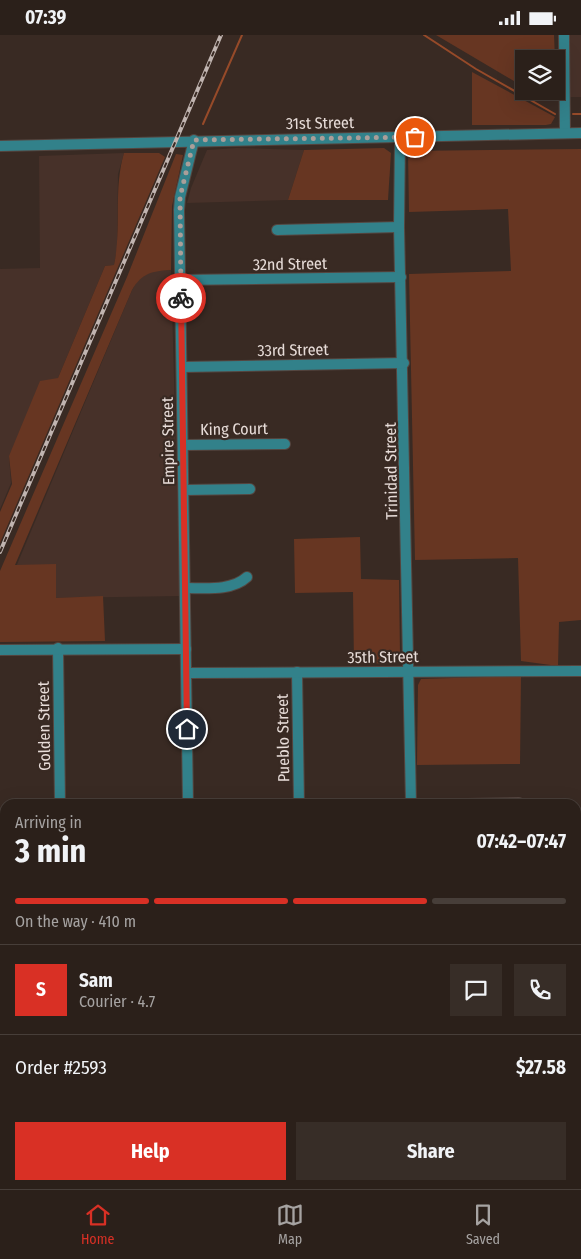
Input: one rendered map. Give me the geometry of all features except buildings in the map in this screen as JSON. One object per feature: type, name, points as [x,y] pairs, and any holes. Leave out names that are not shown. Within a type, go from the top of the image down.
[{"type":"street","points":[[564,35],[565,133]]},
{"type":"street","name":"31st Street","points":[[0,146],[194,140],[581,133]]},
{"type":"street","name":"Trinidad Street","points":[[400,137],[399,227],[404,363],[411,799]]},
{"type":"street","name":"Empire Street","points":[[188,799],[180,197],[194,140]]},
{"type":"street","points":[[277,230],[399,227]]},
{"type":"street","name":"32nd Street","points":[[180,280],[401,277]]},
{"type":"street","name":"33rd Street","points":[[182,367],[404,363]]},
{"type":"street","name":"King Court","points":[[184,445],[285,443]]},
{"type":"street","points":[[184,490],[250,489]]},
{"type":"street","points":[[186,588],[223,587],[241,583],[248,577]]},
{"type":"street","name":"Golden Street","points":[[58,649],[60,799]]},
{"type":"street","points":[[0,650],[186,649]]},
{"type":"street","name":"35th Street","points":[[186,673],[581,671]]},
{"type":"street","name":"Pueblo Street","points":[[297,672],[299,799]]},
{"type":"shaded area","points":[[436,35],[554,35],[555,50],[515,50],[515,82]]},
{"type":"shaded area","points":[[570,35],[581,35],[581,97],[570,97]]},
{"type":"shaded area","points":[[472,72],[515,95],[515,100],[524,100],[555,117],[551,124],[546,125],[472,125]]},
{"type":"shaded area","points":[[237,148],[304,150],[288,200],[187,203],[191,188],[207,150]]},
{"type":"shaded area","points":[[384,148],[391,153],[388,200],[288,200],[304,150]]},
{"type":"shaded area","points":[[581,149],[581,620],[559,622],[558,666],[521,661],[518,558],[415,560],[409,274],[511,271],[508,209],[409,212],[408,151]]},
{"type":"shaded area","points":[[124,153],[118,174],[117,249],[114,265],[105,266],[58,378],[9,456],[11,483],[0,509],[0,269],[40,268],[39,156]]},
{"type":"shaded area","points":[[124,153],[159,153],[165,157],[0,543],[0,512],[12,484],[9,456],[40,381],[58,378],[105,266],[114,265],[119,181]]},
{"type":"shaded area","points":[[176,154],[183,155],[172,206],[171,270],[158,271],[144,276],[132,290],[15,565],[56,564],[56,598],[103,596],[105,641],[0,642],[0,571],[127,277]]},
{"type":"shaded area","points":[[171,270],[180,596],[56,598],[16,567],[132,290],[138,280],[151,271]]},
{"type":"shaded area","points":[[360,537],[361,579],[399,580],[400,656],[399,660],[394,663],[354,664],[353,592],[295,593],[294,539]]},
{"type":"shaded area","points":[[521,676],[520,764],[417,765],[418,685],[421,679]]},
{"type":"waterway","points":[[203,124],[242,35]]},
{"type":"waterway","points":[[424,35],[476,69],[555,114]]},
{"type":"waterway","points":[[573,114],[581,114]]},
{"type":"railway","points":[[0,552],[221,35]]},
{"type":"way so far","points":[[181,298],[180,197],[194,140],[415,137]]},
{"type":"route","points":[[181,298],[187,729]]}]
